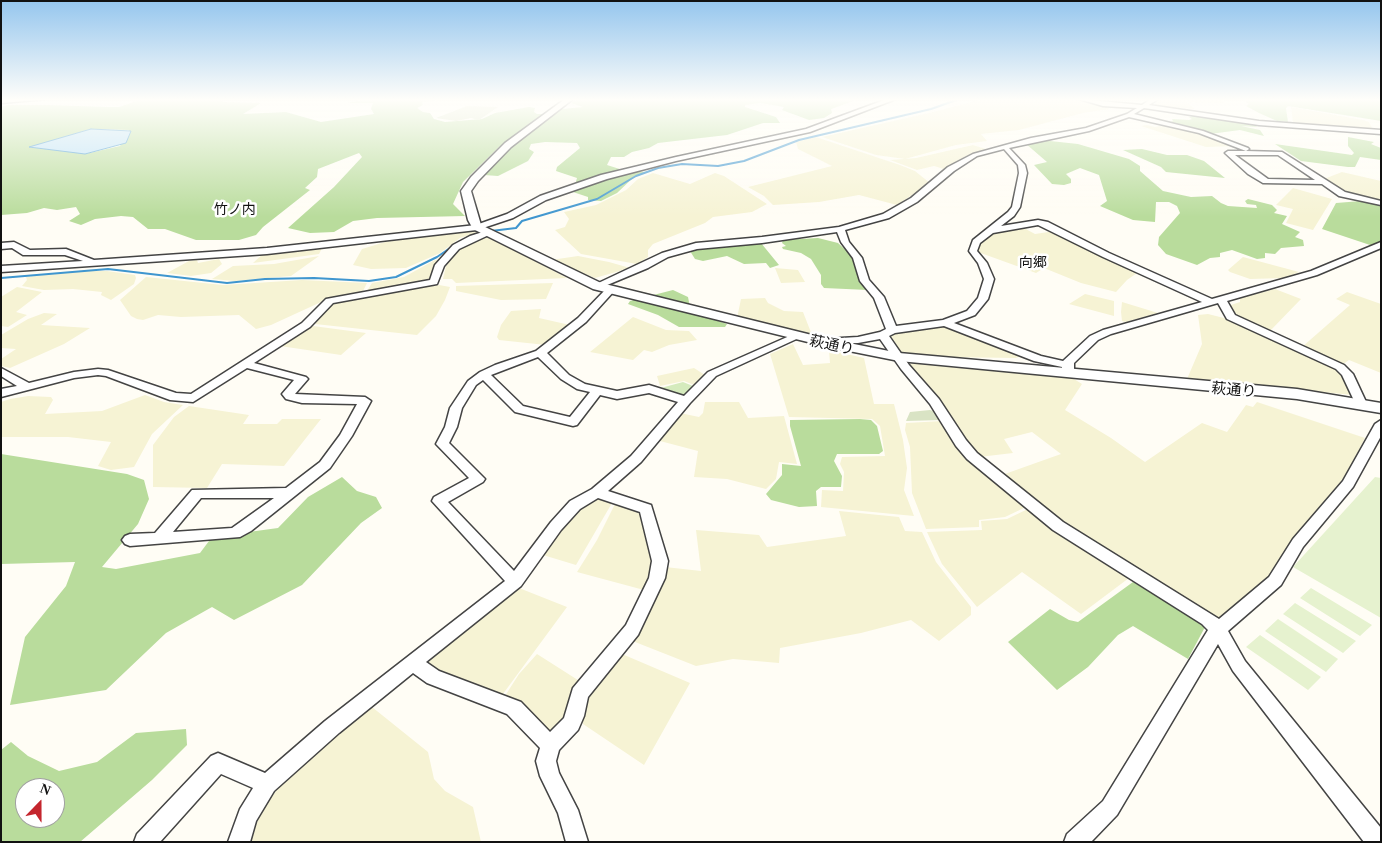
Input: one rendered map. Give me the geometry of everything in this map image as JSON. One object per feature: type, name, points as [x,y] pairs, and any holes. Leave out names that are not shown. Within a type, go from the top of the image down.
[{"type":"street","points":[[477,227],[473,220],[466,191],[474,179],[516,138]]},
{"type":"street","points":[[1,269],[267,251],[477,227],[510,216],[543,198],[604,177],[676,159],[773,138]]},
{"type":"street","points":[[597,286],[645,266],[665,255],[696,246],[762,240],[840,229],[886,216],[914,200],[964,160],[975,154],[1043,138]]},
{"type":"street","points":[[1219,138],[1236,144],[1250,152]]},
{"type":"street","points":[[824,342],[858,340],[888,332],[946,323],[971,313],[988,289],[988,274],[972,247],[1011,214],[1016,207],[1023,174],[1021,165],[1006,147]]},
{"type":"street","points":[[1322,182],[1266,181],[1228,153],[1280,152],[1342,194],[1381,203]]},
{"type":"street","points":[[1011,214],[1030,224]]},
{"type":"street","points":[[990,231],[1030,224],[1045,224],[1106,255],[1217,302],[1231,318],[1340,367],[1347,374],[1361,404]]},
{"type":"street","name":"萩通り","points":[[477,227],[597,286],[798,336],[899,358],[1068,369],[1297,394],[1381,408]]},
{"type":"street","points":[[840,229],[845,242],[857,258],[865,281],[879,297],[888,332],[899,358],[935,402],[961,443],[972,456],[1058,526],[1208,619],[1218,629],[1239,666],[1378,842]]},
{"type":"street","points":[[1,393],[80,374],[108,373],[174,397],[193,398],[306,325],[315,317],[324,304],[330,301],[434,282],[440,265],[456,247],[473,238],[489,233]]},
{"type":"street","points":[[1,246],[14,245],[23,252],[30,253],[66,252],[98,262]]},
{"type":"street","points":[[946,323],[1068,369],[1068,362],[1094,338],[1107,332],[1314,274],[1381,245]]},
{"type":"street","points":[[515,582],[439,501],[478,479],[442,444],[451,427],[456,408],[463,394],[484,374],[540,353],[582,320],[610,290]]},
{"type":"street","points":[[239,842],[247,816],[267,784],[332,727],[515,582],[556,526],[575,505],[597,492],[636,459],[686,400],[712,374],[798,336]]},
{"type":"street","points":[[540,353],[565,377],[581,387],[617,395],[649,389],[686,400]]},
{"type":"street","points":[[130,540],[235,533],[246,527],[326,465],[365,401],[302,399],[290,396],[288,394],[302,379],[244,364]]},
{"type":"street","points":[[1,371],[26,386]]},
{"type":"street","points":[[484,374],[519,410],[573,422],[597,391]]},
{"type":"street","points":[[1075,842],[1110,808],[1218,629],[1274,580],[1298,543],[1348,484],[1381,424]]},
{"type":"street","points":[[577,842],[568,810],[550,776],[546,761],[550,745],[571,724],[575,716],[579,694],[632,630],[657,578],[660,560],[646,509],[597,492]]},
{"type":"street","points":[[160,537],[196,493],[289,493]]},
{"type":"street","points":[[413,663],[433,676],[514,708],[550,745]]},
{"type":"street","points":[[145,842],[218,763],[267,784]]},
{"type":"shaded area","points":[[820,138],[915,171],[930,183],[897,205],[859,195],[819,202],[773,205],[764,196],[748,187],[832,166],[798,149],[796,142]]},
{"type":"shaded area","points":[[826,138],[985,138],[987,141],[956,145],[905,159],[876,155]]},
{"type":"shaded area","points":[[1179,138],[1215,138],[1235,146],[1206,147]]},
{"type":"shaded area","points":[[973,145],[989,150],[957,161],[947,170],[934,166],[917,170],[890,160],[916,158]]},
{"type":"shaded area","points":[[1342,172],[1381,181],[1381,201],[1343,193],[1324,179]]},
{"type":"shaded area","points":[[653,173],[690,184],[715,173],[724,176],[767,204],[752,212],[713,217],[705,223],[653,244],[648,250],[648,257],[637,264],[581,254],[555,230],[565,227],[569,219],[564,212],[596,205],[626,190],[638,179]]},
{"type":"shaded area","points":[[1293,188],[1332,199],[1313,230],[1286,223],[1293,209],[1276,205]]},
{"type":"shaded area","points":[[1022,227],[1035,234],[1055,231],[1137,273],[1127,280],[1116,292],[1081,283],[1044,268],[1036,273],[978,252],[979,244],[987,236]]},
{"type":"shaded area","points":[[473,230],[477,233],[460,238],[440,253],[406,268],[371,269],[353,265],[362,249],[385,242]]},
{"type":"shaded area","points":[[484,238],[491,238],[567,278],[456,283],[452,279],[443,279],[446,266],[452,256],[462,247]]},
{"type":"shaded area","points":[[322,248],[319,254],[253,263],[265,252]]},
{"type":"shaded area","points":[[319,256],[291,276],[235,281],[212,279],[233,266],[274,264]]},
{"type":"shaded area","points":[[578,256],[630,268],[595,278],[551,260]]},
{"type":"shaded area","points":[[1243,257],[1299,272],[1285,278],[1250,279],[1228,270]]},
{"type":"shaded area","points":[[219,259],[222,264],[211,273],[191,276],[167,273],[189,261],[197,260],[198,263]]},
{"type":"shaded area","points":[[435,260],[439,260],[431,280],[367,291],[372,283],[404,277]]},
{"type":"shaded area","points":[[775,268],[798,270],[805,282],[781,283]]},
{"type":"shaded area","points":[[76,271],[107,271],[135,275],[136,278],[134,284],[111,300],[101,295],[102,292],[73,289],[44,290],[22,286],[27,280],[26,277]]},
{"type":"shaded area","points":[[146,277],[223,285],[302,280],[367,283],[362,293],[332,297],[271,325],[256,329],[239,315],[181,317],[158,315],[143,320],[137,319],[131,316],[120,300]]},
{"type":"shaded area","points":[[553,283],[546,299],[501,300],[456,291],[456,286]]},
{"type":"shaded area","points":[[439,285],[450,287],[445,300],[436,316],[417,335],[315,324],[331,304]]},
{"type":"shaded area","points":[[17,287],[42,292],[16,312],[27,315],[8,327],[1,326],[1,297]]},
{"type":"shaded area","points":[[1275,289],[1301,299],[1270,331],[1235,316],[1228,306],[1240,302],[1240,298]]},
{"type":"shaded area","points":[[1347,292],[1381,304],[1381,373],[1349,360],[1342,365],[1302,347],[1350,305],[1336,299]]},
{"type":"shaded area","points":[[1085,294],[1114,301],[1114,316],[1069,304]]},
{"type":"shaded area","points":[[765,298],[768,303],[784,311],[803,312],[812,335],[737,318],[741,299]]},
{"type":"shaded area","points":[[1122,302],[1158,313],[1126,322],[1122,321]]},
{"type":"shaded area","points":[[541,309],[539,318],[570,325],[546,345],[499,340],[497,337],[501,325],[511,311]]},
{"type":"shaded area","points":[[44,313],[57,314],[41,325],[90,328],[64,344],[10,368],[1,366],[1,359],[16,349],[1,348],[1,335],[28,319]]},
{"type":"shaded area","points":[[1208,314],[1232,320],[1342,370],[1353,395],[1187,379],[1202,344],[1198,315]]},
{"type":"shaded area","points":[[633,317],[666,330],[689,331],[697,340],[669,345],[652,352],[644,350],[633,360],[590,352]]},
{"type":"shaded area","points":[[313,326],[366,333],[341,355],[280,346]]},
{"type":"shaded area","points":[[946,326],[1022,355],[1016,358],[902,354],[891,336],[892,333]]},
{"type":"shaded area","points":[[793,344],[803,365],[830,363],[829,350],[864,358],[874,404],[894,404],[903,440],[907,468],[904,490],[914,516],[821,507],[822,490],[843,491],[844,472],[840,464],[842,457],[885,456],[880,426],[872,419],[789,417],[770,354]]},
{"type":"shaded area","points":[[909,363],[1069,376],[1082,384],[1065,410],[1111,438],[1145,462],[1202,423],[1227,432],[1246,405],[1253,407],[1257,402],[1365,438],[1345,477],[1298,532],[1268,578],[1225,616],[1215,619],[1070,530],[1002,475],[1061,454],[1032,432],[1004,439],[1013,453],[979,457],[968,444],[940,400],[927,389]]},
{"type":"shaded area","points":[[694,368],[705,375],[694,385],[684,381],[660,386],[657,376]]},
{"type":"shaded area","points":[[145,395],[164,402],[183,405],[152,434],[134,467],[111,470],[98,466],[111,442],[68,437],[1,437],[1,402],[10,399],[28,396],[51,397],[53,400],[45,414],[102,411]]},
{"type":"shaded area","points":[[705,402],[739,402],[748,418],[784,416],[797,464],[779,462],[776,479],[766,489],[727,479],[694,477],[698,451],[660,441],[680,413],[699,417],[703,413]]},
{"type":"shaded area","points":[[189,406],[249,415],[243,424],[277,424],[282,419],[321,419],[284,466],[222,464],[207,488],[153,487],[153,445],[174,417]]},
{"type":"shaded area","points":[[943,421],[1028,506],[1005,517],[979,520],[979,527],[926,529],[912,493],[910,447],[905,430],[906,423]]},
{"type":"shaded area","points":[[594,497],[612,503],[576,565],[543,555],[564,525],[583,504]]},
{"type":"shaded area","points":[[616,502],[644,511],[654,572],[644,590],[577,572],[597,540]]},
{"type":"shaded area","points":[[1030,508],[1065,536],[1129,578],[1081,614],[1022,572],[977,607],[942,564],[927,532],[982,530],[981,521],[1007,519]]},
{"type":"shaded area","points":[[839,511],[899,517],[905,531],[922,532],[936,562],[971,607],[971,615],[939,641],[911,620],[861,633],[780,648],[779,663],[733,659],[696,666],[630,640],[665,567],[701,571],[696,530],[759,535],[767,547],[846,536]]},
{"type":"shaded area","points":[[519,588],[567,607],[500,698],[432,670],[423,661]]},
{"type":"shaded area","points":[[537,654],[581,682],[570,717],[550,737],[503,699],[519,674]]},
{"type":"shaded area","points":[[622,654],[690,683],[644,765],[583,724],[583,699]]},
{"type":"shaded area","points":[[372,707],[428,752],[434,779],[445,791],[473,807],[481,842],[249,842],[262,810],[285,779]]},
{"type":"green space","points":[[1,138],[59,138],[30,147],[85,154],[120,146],[124,138],[511,138],[499,147],[463,182],[453,204],[465,216],[377,218],[353,221],[334,232],[310,233],[288,228],[334,187],[362,157],[359,153],[318,169],[317,177],[305,188],[310,190],[263,227],[256,235],[239,240],[196,240],[165,229],[148,229],[133,217],[121,216],[95,219],[81,225],[69,221],[80,214],[76,207],[57,210],[44,208],[27,213],[1,215]]},
{"type":"green space","points":[[521,138],[698,138],[658,143],[649,148],[632,152],[624,157],[611,157],[607,165],[626,171],[647,172],[635,176],[617,193],[601,201],[588,200],[588,197],[573,192],[577,178],[556,171],[557,167],[580,148],[577,143],[545,142],[531,144],[529,149],[534,152],[528,161],[498,176],[484,175],[504,151]]},
{"type":"green space","points":[[1348,138],[1374,142],[1371,144],[1381,148],[1381,160],[1360,157],[1355,167],[1301,161],[1275,144],[1352,155],[1354,153],[1348,146]]},
{"type":"green space","points":[[1041,140],[1078,144],[1129,159],[1140,166],[1140,171],[1163,191],[1191,197],[1212,196],[1228,206],[1257,208],[1256,205],[1247,204],[1245,201],[1248,199],[1272,205],[1277,210],[1274,213],[1287,216],[1282,224],[1300,232],[1295,237],[1303,240],[1304,246],[1281,248],[1275,254],[1265,253],[1265,258],[1257,259],[1232,250],[1220,253],[1220,257],[1210,258],[1197,265],[1166,254],[1158,245],[1159,237],[1180,213],[1177,206],[1169,202],[1156,202],[1155,222],[1133,220],[1100,206],[1107,201],[1099,175],[1080,168],[1066,174],[1071,179],[1071,183],[1064,185],[1052,184],[1034,165],[1047,162],[1025,143]]},
{"type":"green space","points":[[1142,149],[1167,155],[1187,155],[1204,161],[1225,178],[1166,172],[1161,167],[1123,150]]},
{"type":"green space","points":[[1361,201],[1381,205],[1381,251],[1370,245],[1322,229],[1336,203]]},
{"type":"green space","points":[[818,238],[838,243],[850,254],[855,261],[859,282],[868,290],[824,288],[821,284],[821,275],[811,259],[801,253],[783,249],[782,247],[786,246],[782,243],[783,240]]},
{"type":"green space","points":[[761,243],[779,265],[770,268],[766,263],[744,264],[727,256],[703,261],[695,259],[690,251],[697,247]]},
{"type":"green space","points":[[673,290],[688,297],[691,312],[727,324],[725,327],[679,327],[658,315],[628,304],[630,301]]},
{"type":"green space","points":[[683,382],[693,386],[682,397],[657,389]]},
{"type":"green space","points":[[930,410],[937,412],[941,420],[906,421],[910,412]]},
{"type":"green space","points":[[790,420],[871,420],[877,426],[883,451],[879,454],[837,454],[834,461],[842,476],[841,487],[821,487],[816,491],[817,506],[799,507],[771,500],[766,494],[782,475],[782,464],[801,466]]},
{"type":"green space","points":[[1,454],[127,474],[144,480],[149,499],[138,524],[102,567],[116,569],[200,553],[212,537],[278,528],[308,497],[342,477],[357,491],[376,497],[382,508],[361,523],[302,585],[234,620],[212,607],[166,633],[106,690],[10,705],[25,637],[66,586],[75,562],[1,564]]},
{"type":"green space","points":[[1375,477],[1381,478],[1381,618],[1293,567]]},
{"type":"green space","points":[[1133,582],[1198,620],[1205,627],[1188,659],[1133,626],[1118,635],[1088,667],[1057,690],[1008,642],[1050,609],[1069,620],[1078,622]]},
{"type":"green space","points":[[1311,588],[1372,625],[1360,636],[1300,598]]},
{"type":"green space","points":[[1295,603],[1356,641],[1343,653],[1283,614]]},
{"type":"green space","points":[[1278,619],[1338,659],[1326,672],[1265,631]]},
{"type":"green space","points":[[1260,635],[1321,677],[1308,690],[1246,647]]},
{"type":"green space","points":[[186,729],[187,745],[152,780],[80,842],[1,842],[1,750],[11,742],[28,756],[59,771],[97,762],[136,733]]},
{"type":"water","points":[[59,138],[128,138],[126,143],[85,154],[29,147]]},
{"type":"waterway","points":[[491,231],[516,228],[522,221],[597,199],[636,176],[658,168],[682,164],[718,166],[744,161],[806,138]]},
{"type":"waterway","points":[[458,243],[472,236]]},
{"type":"waterway","points":[[1,278],[108,269],[227,283],[265,279],[314,278],[369,281],[396,277],[437,257],[453,246]]},
{"type":"district","name":"竹ノ内","points":[[235,209]]},
{"type":"district","name":"向郷","points":[[1033,262]]}]
